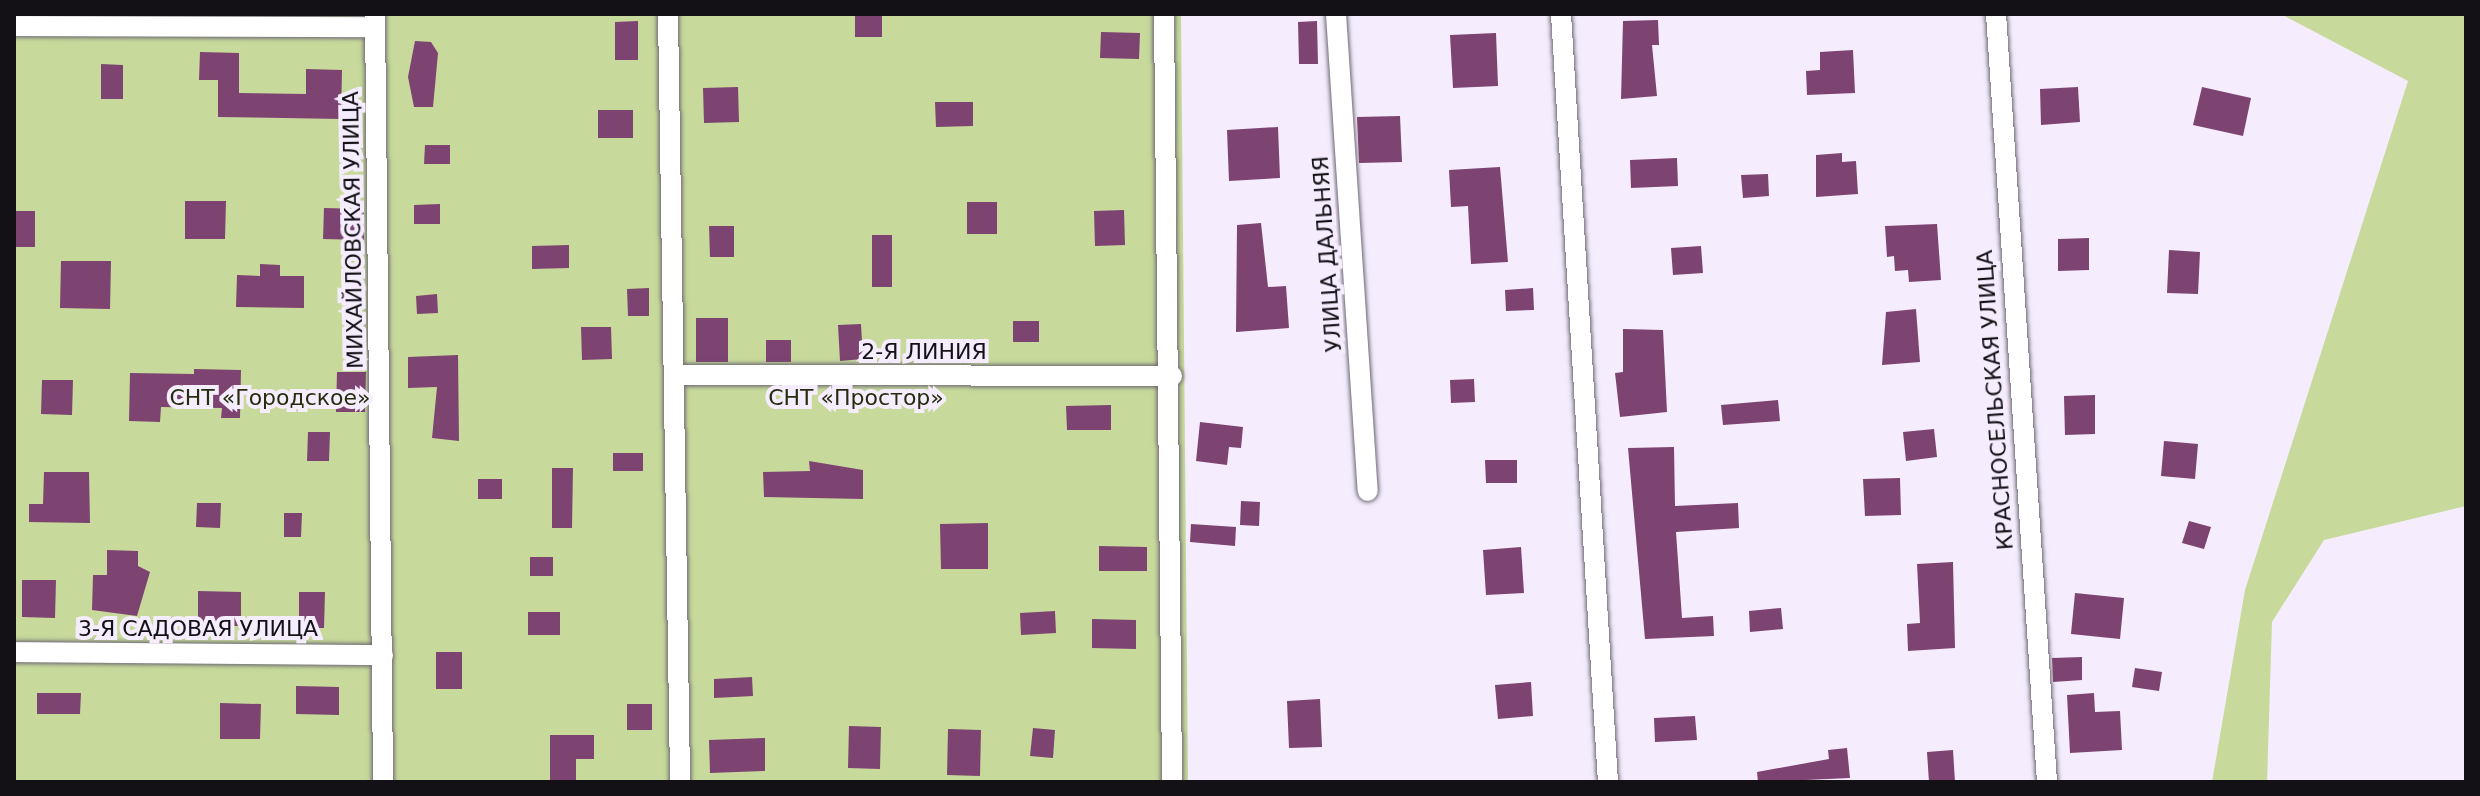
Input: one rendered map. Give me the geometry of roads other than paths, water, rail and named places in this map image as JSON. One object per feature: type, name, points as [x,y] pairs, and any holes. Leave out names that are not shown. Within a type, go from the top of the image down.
[{"type":"street","points":[[668,14],[680,782]]},
{"type":"street","points":[[1164,14],[1172,376],[1172,782]]},
{"type":"street","name":"УЛИЦА ДАЛЬНЯЯ","points":[[1336,14],[1368,491]]},
{"type":"street","points":[[1561,14],[1608,782]]},
{"type":"street","name":"КРАСНОСЕЛЬСКАЯ УЛИЦА","points":[[1996,14],[2047,782]]},
{"type":"street","points":[[14,26],[375,21]]},
{"type":"street","name":"МИХАЙЛОВСКАЯ УЛИЦА","points":[[375,21],[383,782]]},
{"type":"street","name":"2-Я ЛИНИЯ","points":[[676,375],[1172,376]]},
{"type":"street","name":"3-Я САДОВАЯ УЛИЦА","points":[[14,652],[383,655]]},
{"type":"park label","name":"СНТ «Городское»","points":[[270,398]]},
{"type":"park label","name":"СНТ «Простор»","points":[[856,398]]}]
